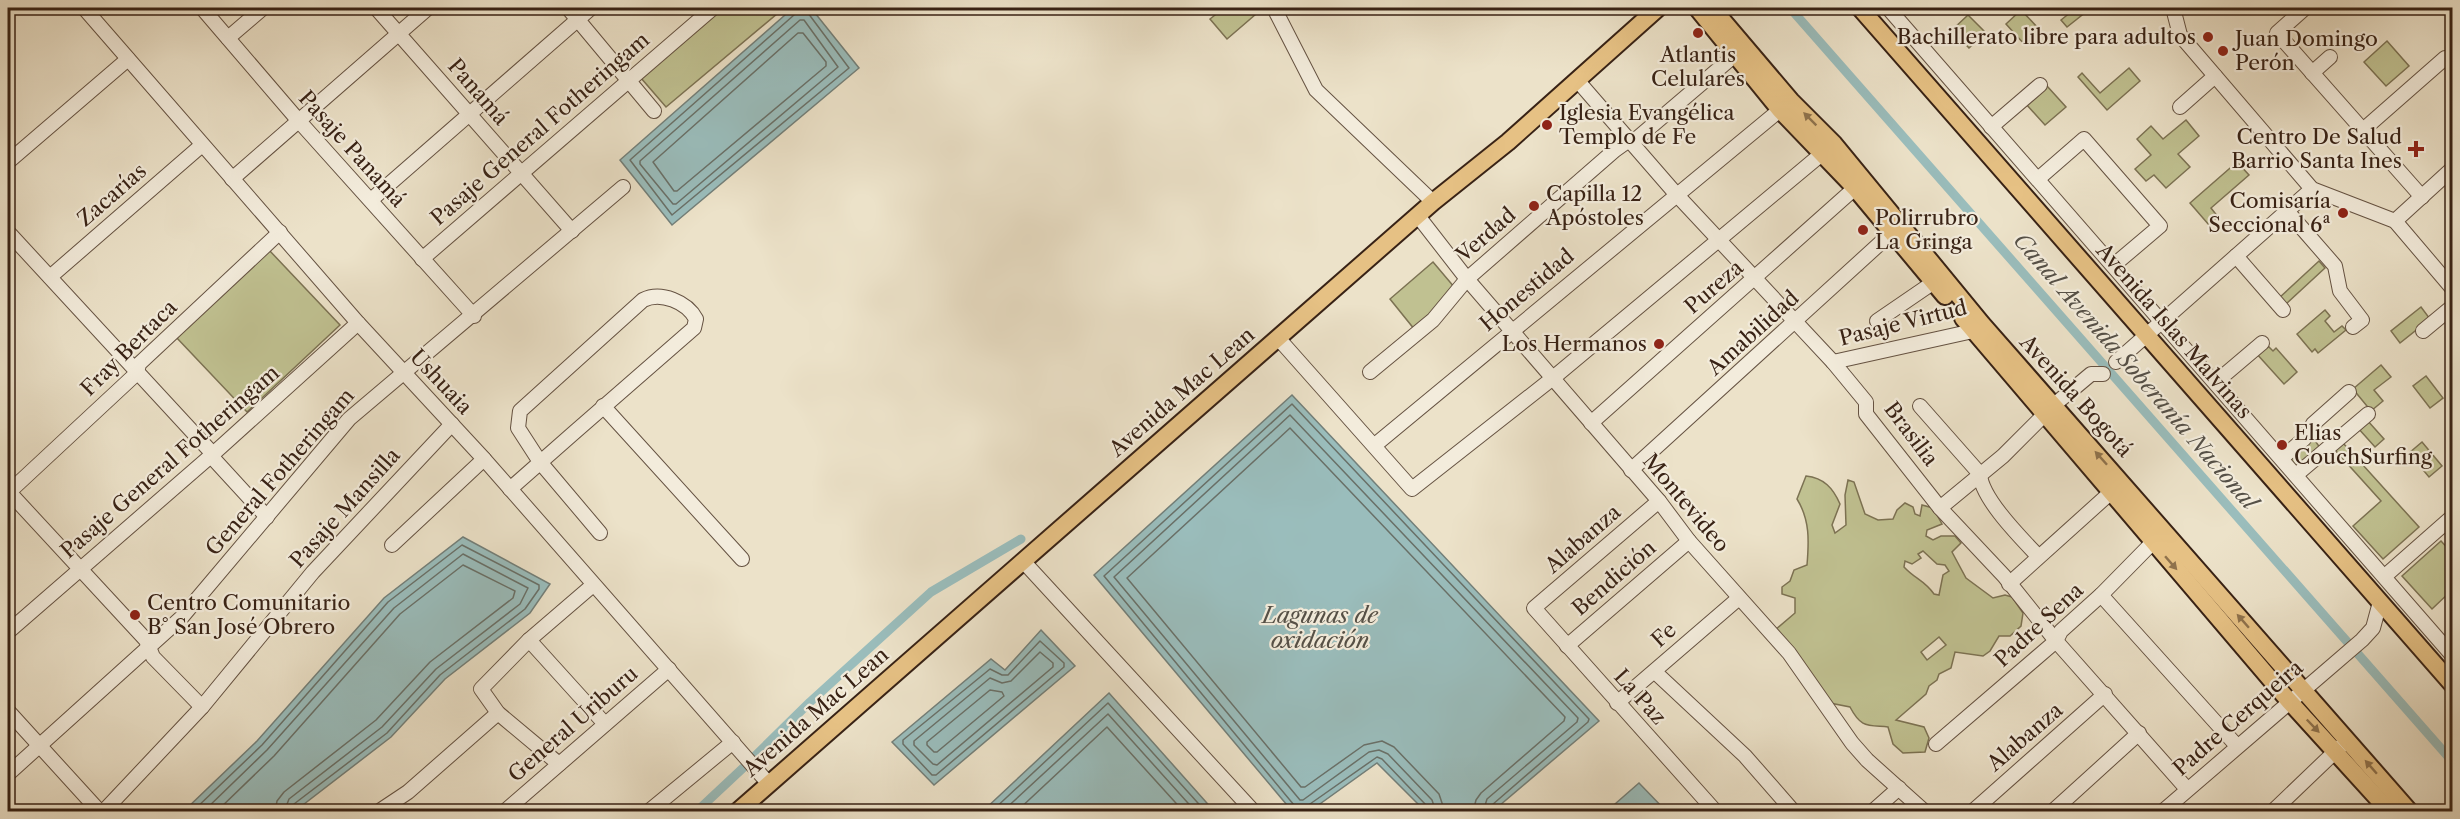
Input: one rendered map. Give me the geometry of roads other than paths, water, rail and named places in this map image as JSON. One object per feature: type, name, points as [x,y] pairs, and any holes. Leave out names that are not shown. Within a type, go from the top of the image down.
[{"type":"main road","name":"Avenida Mac Lean","points":[[737,812],[1433,202],[1509,141],[1658,8]]},
{"type":"main road","name":"Avenida Bogotá","points":[[1697,8],[1740,50],[1786,105],[1829,149],[1978,327],[2159,536],[2303,689],[2390,812]]},
{"type":"main road","name":"Avenida Bogotá","points":[[1712,8],[1740,50]]},
{"type":"main road","name":"Avenida Islas Malvinas","points":[[1860,8],[2452,684]]},
{"type":"main road","name":"Avenida Bogotá","points":[[1896,229],[1934,282],[1978,327]]},
{"type":"main road","name":"Avenida Bogotá","points":[[2159,536],[2289,701],[2342,745],[2409,812]]},
{"type":"street","name":"Pasaje Panamá","points":[[202,8],[298,120],[474,316]]},
{"type":"street","points":[[228,38],[263,8]]},
{"type":"street","name":"Panamá","points":[[376,8],[572,231]]},
{"type":"street","points":[[232,179],[428,8]]},
{"type":"street","points":[[568,8],[654,111]]},
{"type":"street","points":[[370,200],[591,8]]},
{"type":"street","name":"Pasaje General Fotheringam","points":[[422,259],[713,8]]},
{"type":"street","points":[[1274,8],[1316,90],[1433,202]]},
{"type":"street","name":"Avenida Islas Malvinas","points":[[1888,8],[2452,655]]},
{"type":"street","points":[[2173,8],[2180,35],[2312,189],[2396,221],[2452,288]]},
{"type":"street","points":[[2305,8],[2277,33],[2422,197]]},
{"type":"street","name":"Ushuaia","points":[[90,10],[128,59],[358,323],[484,459],[769,784]]},
{"type":"street","name":"Verdad","points":[[1370,372],[1433,320],[1467,279],[1629,140],[1635,141],[1740,50]]},
{"type":"street","points":[[2312,73],[2330,57]]},
{"type":"street","points":[[2363,130],[2445,58]]},
{"type":"street","points":[[8,162],[128,59]]},
{"type":"street","points":[[2180,107],[2215,76]]},
{"type":"street","name":"Brasilia","points":[[1577,80],[1676,194],[1833,362],[1866,402],[1866,414],[1940,508],[2187,789]]},
{"type":"street","points":[[1991,127],[2040,85]]},
{"type":"street","name":"Honestidad","points":[[1375,445],[1512,329],[1786,105]]},
{"type":"street","points":[[2038,179],[2084,139],[2160,226],[2114,265]]},
{"type":"street","name":"Zacarías","points":[[50,277],[202,145]]},
{"type":"street","points":[[1278,338],[1412,489],[1553,378],[1829,149]]},
{"type":"street","points":[[2396,221],[2452,169]]},
{"type":"street","name":"Pureza","points":[[1591,423],[1859,184]]},
{"type":"street","name":"General Fotheringam","points":[[8,774],[149,650],[180,618],[349,419],[474,316],[623,186]]},
{"type":"street","points":[[2116,362],[2312,189]]},
{"type":"street","points":[[2288,212],[2335,266],[2340,291],[2362,320],[2353,327]]},
{"type":"street","name":"Montevideo","points":[[1418,216],[1467,279],[1659,501],[1689,541],[1789,653],[1852,743],[1867,760],[1924,812]]},
{"type":"street","name":"Amabilidad","points":[[1631,470],[1896,229]]},
{"type":"street","points":[[8,232],[267,517]]},
{"type":"street","name":"Fray Bertaca","points":[[8,492],[137,373],[139,364],[280,232]]},
{"type":"street","points":[[2236,256],[2283,310]]},
{"type":"street","points":[[1876,321],[1934,282]]},
{"type":"street","points":[[510,489],[540,462],[603,406],[694,328],[696,319],[692,312],[668,298],[657,296],[643,300],[520,411],[518,428],[540,462],[600,532]]},
{"type":"street","points":[[2423,331],[2452,307]]},
{"type":"street","name":"Pasaje General Fotheringam","points":[[8,632],[212,455],[358,323]]},
{"type":"street","name":"Pasaje Virtud","points":[[1833,362],[1978,327]]},
{"type":"street","points":[[2216,382],[2262,343]]},
{"type":"street","points":[[1940,508],[2091,374],[2103,374]]},
{"type":"street","points":[[2282,458],[2304,439],[2313,424],[2323,414],[2349,392]]},
{"type":"street","points":[[603,406],[742,559]]},
{"type":"street","points":[[1920,406],[1980,474],[1981,482],[2002,519],[2038,556]]},
{"type":"street","points":[[2296,475],[2367,414]]},
{"type":"street","name":"Pasaje Mansilla","points":[[102,812],[202,707],[313,572],[452,424]]},
{"type":"street","points":[[392,545],[484,459]]},
{"type":"street","points":[[2009,584],[2116,487]]},
{"type":"street","points":[[8,492],[146,640],[153,657],[202,707]]},
{"type":"street","name":"Alabanza","points":[[1534,608],[1659,501]]},
{"type":"street","points":[[2385,576],[2452,517]]},
{"type":"street","name":"Padre Sena","points":[[1936,744],[2056,641],[2061,631],[2101,595],[2159,536]]},
{"type":"street","name":"Bendición","points":[[1567,646],[1689,541]]},
{"type":"street","points":[[1023,561],[1254,812]]},
{"type":"street","points":[[559,765],[498,713],[481,689],[529,640],[593,585]]},
{"type":"street","points":[[2101,595],[2237,746]]},
{"type":"street","name":"Fe","points":[[1617,703],[1739,598]]},
{"type":"street","name":"Padre Cerqueira","points":[[2163,811],[2362,640],[2373,628],[2380,602]]},
{"type":"street","name":"La Paz","points":[[1534,608],[1716,812]]},
{"type":"street","points":[[529,640],[605,724]]},
{"type":"street","name":"General Uriburu","points":[[504,812],[669,669]]},
{"type":"street","points":[[1655,672],[1745,756],[1794,812]]},
{"type":"street","name":"Alabanza","points":[[1972,812],[2105,694]]},
{"type":"street","points":[[8,711],[39,747],[102,812]]},
{"type":"street","points":[[378,812],[408,792],[498,713]]},
{"type":"street","points":[[2052,812],[2139,733]]},
{"type":"street","points":[[648,812],[733,742]]},
{"type":"street","points":[[2272,812],[2342,745]]},
{"type":"street","points":[[1872,812],[1899,788]]},
{"type":"water","points":[[793,8],[811,8],[859,68],[672,225],[620,160]]},
{"type":"water","name":"Lagunas de oxidación","points":[[1292,395],[1599,721],[1493,811],[1425,811],[1377,763],[1310,811],[1292,811],[1094,575]]},
{"type":"water","points":[[463,537],[550,584],[530,613],[445,679],[391,737],[295,811],[184,811],[257,741],[384,598]]},
{"type":"water","points":[[1041,630],[1075,666],[934,785],[892,742],[991,659],[1005,670]]},
{"type":"water","points":[[1109,693],[1214,811],[983,811]]},
{"type":"water","points":[[1639,783],[1666,811],[1607,811]]},
{"type":"waterway","name":"Canal Avenida Soberanía Nacional","points":[[1790,8],[2452,761]]},
{"type":"waterway","points":[[752,759],[810,702],[931,592],[1021,539]]},
{"type":"waterway","points":[[696,812],[743,768]]},
{"type":"place","name":"Atlantis Celulares","points":[[1698,33]]},
{"type":"place","name":"Bachillerato libre para adultos","points":[[2208,37]]},
{"type":"place","name":"Juan Domingo Perón","points":[[2223,51]]},
{"type":"place","name":"Iglesia Evangélica Templo de Fe","points":[[1547,125]]},
{"type":"place","name":"Centro De Salud Barrio Santa Ines","points":[[2416,149]]},
{"type":"place","name":"Capilla 12 Apóstoles","points":[[1534,206]]},
{"type":"place","name":"Comisaría Seccional 6ª","points":[[2343,213]]},
{"type":"place","name":"Polirrubro La Gringa","points":[[1863,230]]},
{"type":"place","name":"Los Hermanos","points":[[1659,344]]},
{"type":"place","name":"Elias CouchSurfing","points":[[2282,445]]},
{"type":"place","name":"Centro Comunitario B° San José Obrero","points":[[135,615]]}]
